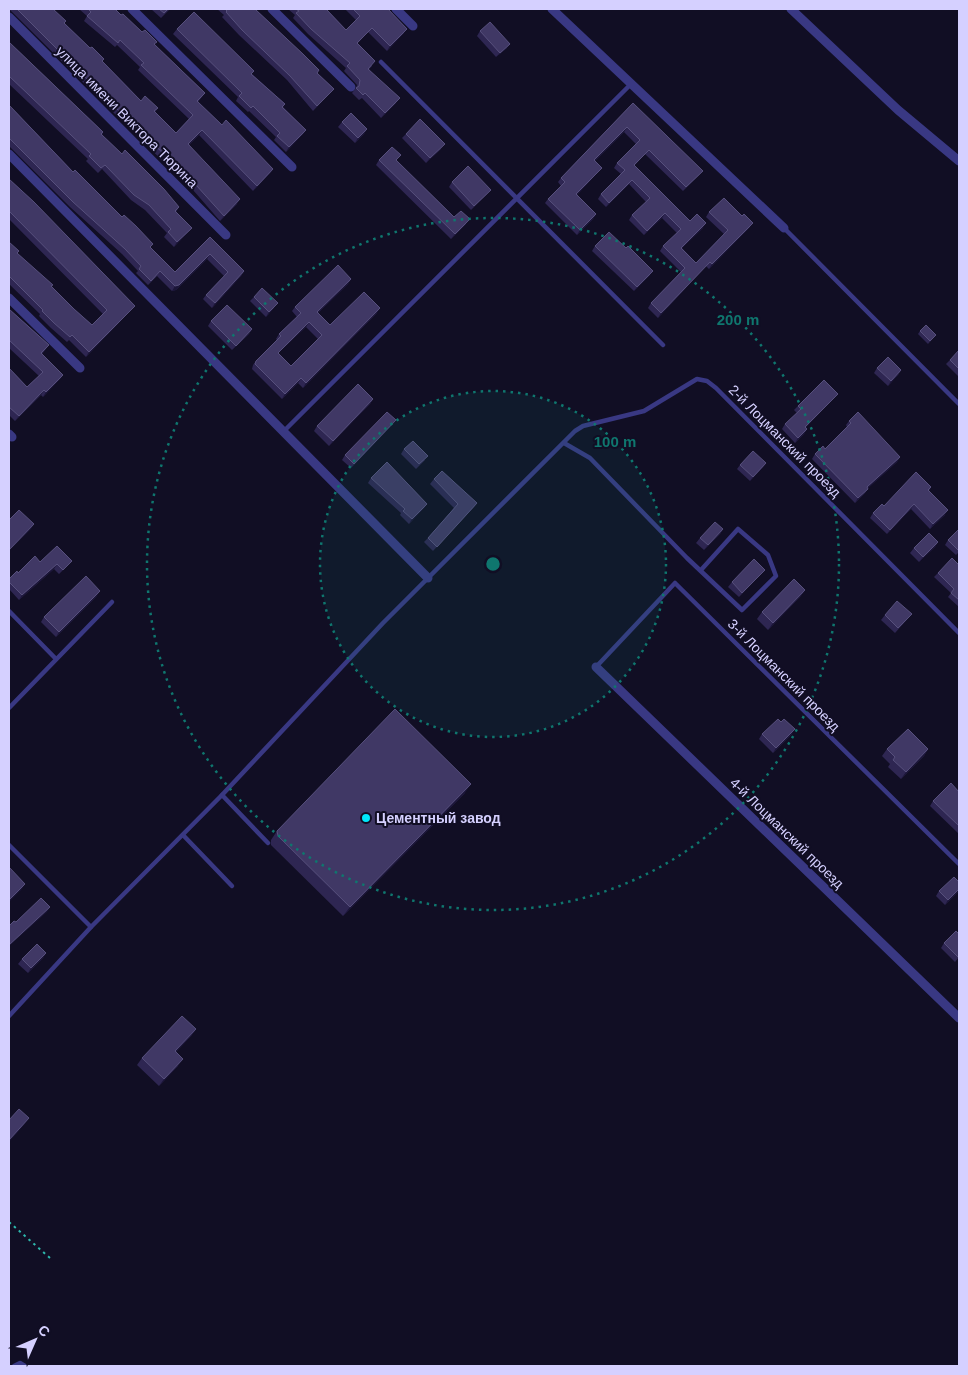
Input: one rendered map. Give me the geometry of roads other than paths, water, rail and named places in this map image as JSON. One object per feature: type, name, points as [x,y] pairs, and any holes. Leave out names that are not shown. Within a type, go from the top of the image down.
[{"type":"street","points":[[132,9],[292,167]]},
{"type":"street","points":[[272,9],[351,87]]},
{"type":"street","points":[[396,9],[413,26]]},
{"type":"street","points":[[552,9],[784,228]]},
{"type":"street","points":[[791,9],[898,110],[959,161]]},
{"type":"street","name":"улица имени Виктора Тюрина","points":[[9,17],[226,235]]},
{"type":"street","points":[[9,154],[428,578]]},
{"type":"street","points":[[9,298],[80,368]]},
{"type":"street","name":"4-й Лоцманский проезд","points":[[596,667],[959,1018]]},
{"type":"lane","points":[[381,62],[663,345]]},
{"type":"lane","points":[[283,432],[631,84]]},
{"type":"lane","points":[[784,228],[959,404]]},
{"type":"lane","name":"2-й Лоцманский проезд","points":[[9,1016],[91,927],[222,795],[383,623],[581,427],[644,411],[696,379],[707,382],[716,388],[959,633]]},
{"type":"lane","points":[[564,443],[590,458],[701,570],[742,610],[776,576],[768,555],[738,530],[701,570]]},
{"type":"lane","name":"3-й Лоцманский проезд","points":[[596,667],[675,583],[959,864]]},
{"type":"lane","points":[[9,708],[112,602]]},
{"type":"lane","points":[[9,611],[56,659]]},
{"type":"lane","points":[[222,795],[268,842]]},
{"type":"lane","points":[[183,835],[232,886]]},
{"type":"lane","points":[[9,845],[91,927]]},
{"type":"lane","points":[[14,1366],[20,1363],[25,1366]]},
{"type":"place","name":"Цементный завод","points":[[366,818]]}]
